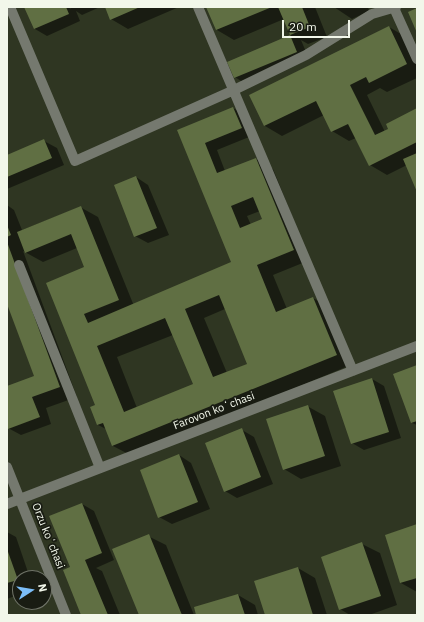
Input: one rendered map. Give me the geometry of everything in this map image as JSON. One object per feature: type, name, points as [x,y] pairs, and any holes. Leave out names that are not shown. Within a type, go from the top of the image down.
[{"type":"street","points":[[10,7],[74,161],[234,90],[306,55],[371,10],[395,8],[417,59]]},
{"type":"street","points":[[198,7],[353,371]]},
{"type":"street","points":[[19,265],[100,468]]},
{"type":"street","name":"Farovon koʻchasi","points":[[7,504],[417,346]]},
{"type":"street","name":"Orzu koʻchasi","points":[[7,467],[66,615]]},
{"type":"building","points":[[24,7],[66,7],[69,14],[34,29]]},
{"type":"building","points":[[105,7],[140,7],[110,20]]},
{"type":"building","points":[[206,7],[272,7],[216,30]]},
{"type":"building","points":[[278,7],[302,7],[310,27],[290,35]]},
{"type":"building","points":[[417,8],[417,33],[408,12]]},
{"type":"building","points":[[389,26],[407,64],[369,83],[366,77],[350,85],[375,135],[388,129],[386,124],[417,108],[417,142],[369,166],[348,124],[331,132],[316,101],[264,126],[249,95]]},
{"type":"building","points":[[290,35],[297,52],[234,78],[227,62]]},
{"type":"building","points":[[233,107],[242,128],[205,143],[217,173],[256,158],[294,250],[257,265],[276,312],[313,297],[337,355],[112,446],[103,423],[97,425],[90,407],[95,405],[46,283],[84,267],[71,234],[25,253],[17,232],[81,206],[119,300],[84,314],[88,323],[231,262],[177,130]],"holes":[[[253,197],[262,219],[240,228],[231,206]],[[219,295],[247,364],[213,377],[185,309]],[[165,318],[193,384],[124,412],[97,346]]]},
{"type":"building","points":[[44,139],[52,158],[7,177],[7,155]]},
{"type":"building","points":[[417,153],[417,192],[403,159]]},
{"type":"building","points":[[136,176],[157,228],[134,237],[114,185]]},
{"type":"building","points":[[7,225],[11,235],[7,237]]},
{"type":"building","points":[[7,242],[60,387],[32,397],[40,417],[8,429],[7,386],[34,376],[7,304]]},
{"type":"building","points":[[417,365],[417,421],[411,423],[393,374]]},
{"type":"building","points":[[372,378],[389,432],[351,444],[333,391]]},
{"type":"building","points":[[308,405],[325,456],[283,470],[266,419]]},
{"type":"building","points":[[242,428],[261,477],[224,492],[205,443]]},
{"type":"building","points":[[179,454],[198,502],[158,518],[140,470]]},
{"type":"building","points":[[82,503],[102,553],[85,560],[108,615],[81,615],[63,570],[70,567],[49,516]]},
{"type":"building","points":[[417,524],[417,578],[400,583],[385,535]]},
{"type":"building","points":[[149,534],[182,615],[139,615],[112,549]]},
{"type":"building","points":[[362,542],[381,596],[339,610],[321,557]]},
{"type":"building","points":[[7,549],[14,570],[12,570],[12,582],[7,583]]},
{"type":"building","points":[[298,567],[313,615],[265,615],[254,581]]},
{"type":"building","points":[[238,594],[245,615],[196,615],[194,607]]}]
